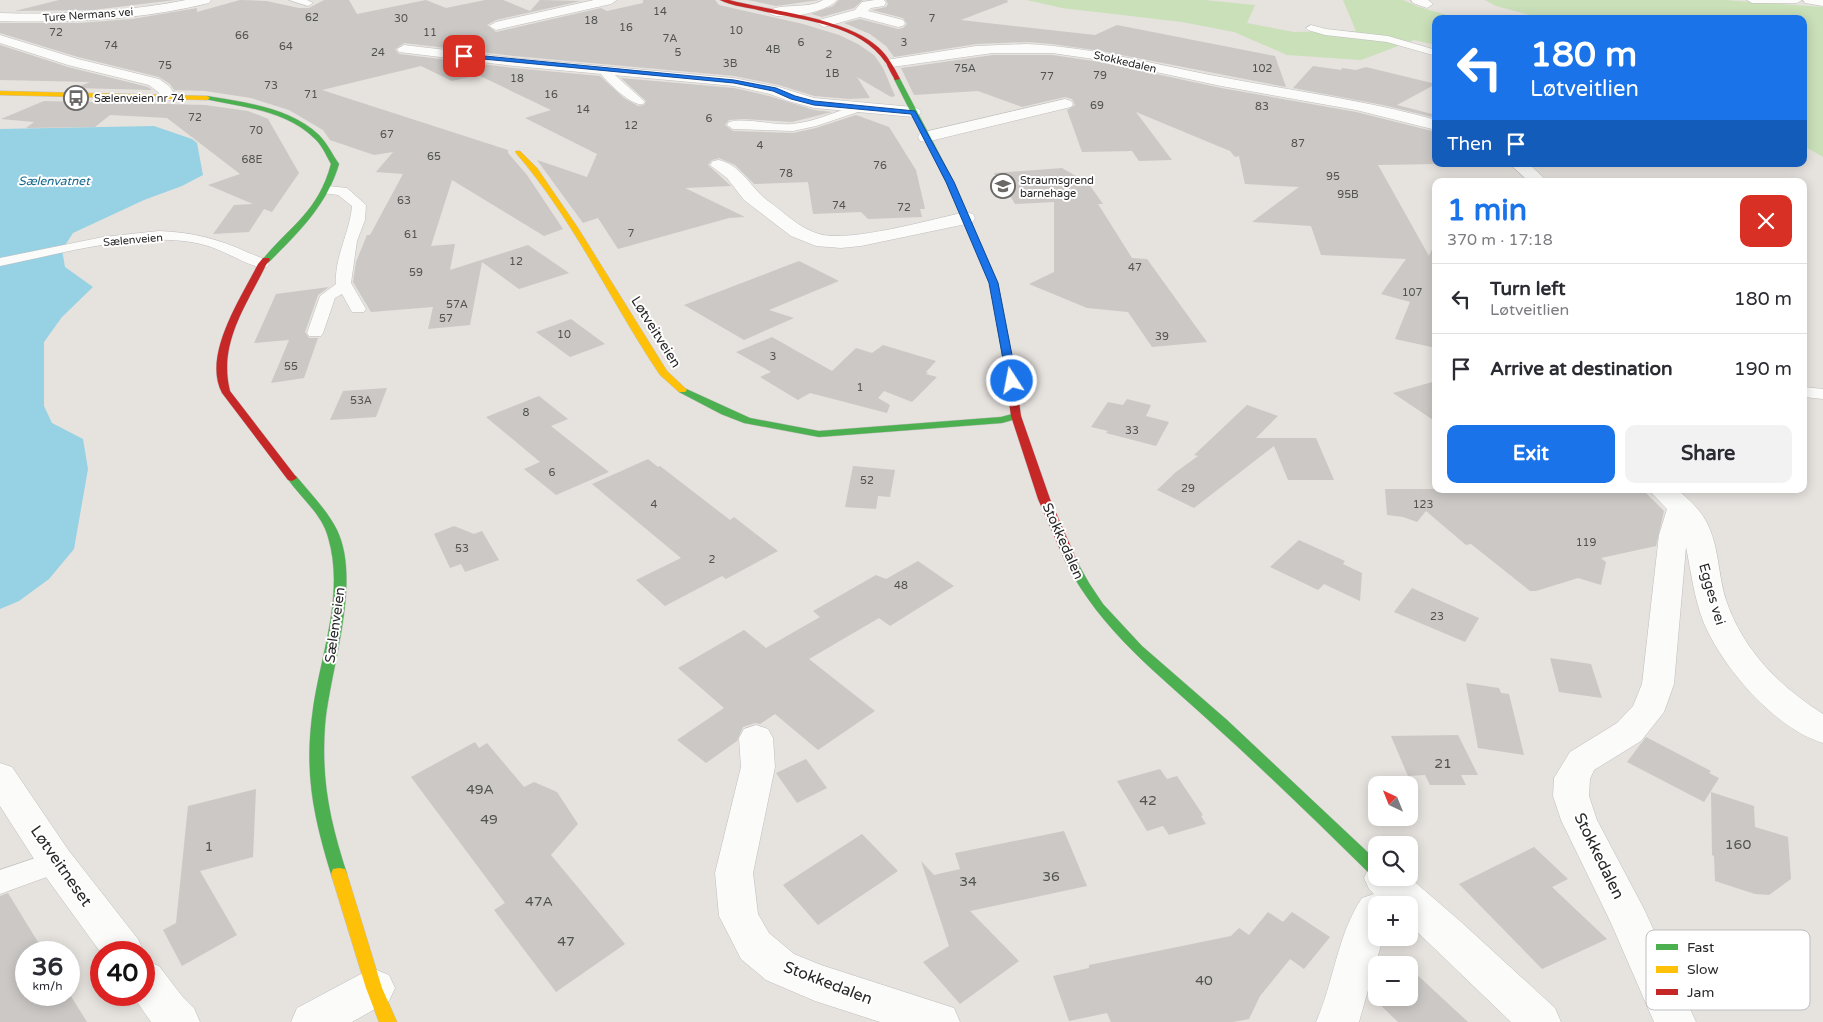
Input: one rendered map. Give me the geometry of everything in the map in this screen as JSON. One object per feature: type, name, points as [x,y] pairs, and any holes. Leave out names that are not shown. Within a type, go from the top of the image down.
[{"type":"street","name":"Ture Nermans vei","points":[[0,17],[46,18],[115,14],[205,0]]},
{"type":"street","points":[[496,26],[611,0]]},
{"type":"street","points":[[723,0],[824,23],[865,40],[892,63]]},
{"type":"street","points":[[774,12],[810,10],[824,5],[830,0]]},
{"type":"street","points":[[1809,0],[1823,2]]},
{"type":"street","points":[[860,13],[867,5],[880,3]]},
{"type":"street","points":[[824,23],[860,13],[898,23]]},
{"type":"street","points":[[0,39],[73,62],[154,82],[164,88],[169,97]]},
{"type":"street","name":"Stokkedalen","points":[[1432,124],[1363,106],[1220,82],[1062,49],[1025,47],[979,50],[892,63],[900,85],[966,218],[994,283],[1012,381],[1016,416],[1044,499],[1078,578],[1093,601],[1125,636],[1281,778],[1382,890],[1446,933],[1540,1022]]},
{"type":"street","points":[[404,49],[740,83],[774,90],[801,100],[860,108],[913,112]]},
{"type":"street","name":"Sælenveien","points":[[0,93],[205,98],[250,104],[282,115],[300,124],[316,136],[335,164],[328,190],[301,225],[262,264],[225,339],[222,352],[221,378],[232,401],[300,486],[322,517],[333,534],[340,560],[340,603],[320,710],[317,760],[318,785],[324,826],[381,1005]]},
{"type":"street","points":[[926,137],[1065,104]]},
{"type":"street","name":"Løtveitveien","points":[[518,152],[532,165],[560,212],[582,241],[663,374],[686,393],[703,403],[748,421],[819,434],[1002,420],[1016,416]]},
{"type":"street","points":[[719,165],[733,174],[750,196],[798,232],[816,240],[841,242],[861,240],[966,218]]},
{"type":"street","points":[[1526,167],[1536,178]]},
{"type":"street","name":"Stokkedalen","points":[[1646,956],[1630,920],[1579,820],[1571,796],[1572,778],[1582,760],[1629,732],[1647,712],[1658,684],[1673,534],[1671,499]]},
{"type":"street","name":"Egges vei","points":[[1671,499],[1692,520],[1697,533],[1710,600],[1721,629],[1735,654],[1757,681],[1779,701],[1823,730]]},
{"type":"street","name":"Stokkedalen","points":[[756,738],[758,767],[734,874],[739,916],[755,946],[780,967],[815,982],[939,1022]]},
{"type":"street","name":"Løtveitneset","points":[[0,777],[56,862],[116,941]]},
{"type":"street","points":[[1337,1022],[1342,1012],[1368,922],[1382,890]]},
{"type":"street","points":[[155,994],[179,1022]]},
{"type":"street","points":[[312,1022],[381,1005]]},
{"type":"street","name":"Stokkedalen","points":[[1670,1010],[1675,1022]]},
{"type":"lane","points":[[294,0],[308,3]]},
{"type":"lane","points":[[1752,0],[1797,0]]},
{"type":"lane","points":[[1311,28],[1325,32],[1388,39],[1432,52]]},
{"type":"lane","points":[[602,69],[639,102]]},
{"type":"lane","points":[[733,125],[796,127],[860,108]]},
{"type":"lane","points":[[328,190],[342,191],[359,205],[358,220],[350,242],[344,286],[358,309]]},
{"type":"lane","name":"Sælenveien","points":[[0,262],[66,248],[146,237],[176,236],[205,240],[262,264]]},
{"type":"lane","points":[[316,333],[328,296],[344,286]]},
{"type":"lane","points":[[1807,392],[1823,394]]},
{"type":"lane","points":[[0,882],[56,862]]},
{"type":"green space","points":[[1027,0],[1204,0],[1255,5],[1247,23],[1294,32],[1356,31],[1343,0],[1403,0],[1447,15],[1432,15],[1432,44],[1414,40],[1361,60],[1287,55],[1234,32],[1182,22],[1062,8]]},
{"type":"green space","points":[[1485,0],[1725,0],[1823,7],[1823,157],[1807,148],[1807,15],[1530,15],[1496,6]]},
{"type":"water","name":"Sælenvatnet","points":[[154,126],[192,139],[197,143],[203,175],[73,233],[62,250],[65,267],[93,287],[62,317],[44,342],[44,406],[52,423],[83,439],[88,469],[74,549],[49,579],[19,601],[0,609],[0,129]]},
{"type":"building","points":[[59,0],[175,0],[93,10],[15,11]]},
{"type":"building","points":[[240,0],[266,1],[299,8],[309,8],[324,0],[349,0],[357,14],[426,0],[446,8],[485,0],[503,0],[530,11],[540,0],[581,1],[496,20],[487,25],[496,32],[601,8],[607,11],[643,3],[643,0],[715,0],[719,5],[803,24],[839,35],[858,44],[874,55],[883,68],[895,96],[891,97],[857,77],[870,98],[849,99],[814,96],[779,85],[734,76],[514,56],[404,43],[395,49],[399,54],[600,76],[624,98],[638,106],[644,105],[646,101],[621,78],[734,88],[769,96],[814,110],[832,112],[792,122],[729,120],[725,125],[733,131],[793,133],[816,128],[856,115],[889,127],[916,170],[925,209],[920,209],[922,217],[868,219],[861,212],[813,214],[808,182],[754,184],[735,165],[719,158],[712,160],[708,165],[731,186],[685,188],[745,217],[729,218],[618,249],[598,218],[583,223],[537,160],[587,177],[597,154],[525,118],[551,110],[478,75],[452,81],[421,66],[322,90],[508,150],[508,153],[527,175],[563,229],[544,236],[452,180],[431,246],[455,244],[450,270],[528,245],[569,273],[519,289],[482,262],[470,325],[428,329],[433,307],[371,312],[353,282],[356,262],[367,235],[370,235],[403,174],[376,172],[393,152],[374,155],[330,140],[323,130],[289,110],[251,98],[205,91],[174,90],[170,84],[159,77],[78,57],[0,33],[0,23],[79,23],[132,19],[197,8],[197,12]]},
{"type":"building","points":[[748,0],[819,0],[776,6]]},
{"type":"building","points":[[839,0],[863,0],[854,8],[822,17],[811,14],[833,6]]},
{"type":"building","points":[[886,0],[1007,0],[1008,2],[961,20],[1095,35],[1117,25],[1275,56],[1286,87],[1101,51],[1027,42],[976,44],[894,57],[886,46],[870,34],[844,23],[860,19],[898,29],[903,28],[907,24],[903,18],[872,10],[886,7],[888,4]]},
{"type":"building","points":[[0,45],[68,67],[148,87],[152,90],[75,88],[90,82],[0,80]]},
{"type":"building","points":[[993,55],[1052,55],[1100,62],[1221,88],[1356,112],[1432,131],[1432,164],[1378,165],[1429,256],[1432,249],[1432,347],[1395,339],[1410,302],[1381,294],[1406,259],[1321,255],[1311,226],[1252,222],[1299,187],[1245,184],[1239,156],[1235,157],[1230,151],[1136,112],[1172,160],[1139,161],[1132,151],[1082,152],[1067,110],[1075,105],[1072,99],[1065,97],[1022,107],[978,91],[914,95],[901,68]]},
{"type":"building","points":[[1313,66],[1341,70],[1342,68],[1356,70],[1366,67],[1432,83],[1432,86],[1397,105],[1432,114],[1432,117],[1383,105],[1293,88]]},
{"type":"building","points":[[44,101],[205,105],[248,111],[281,124],[268,119],[299,173],[272,212],[264,209],[249,232],[213,234],[234,205],[253,204],[208,185],[240,174],[167,118],[110,115],[95,127],[26,128],[34,122],[1,119]]},
{"type":"building","points":[[1062,168],[1088,183],[1103,204],[1098,204],[1132,258],[1147,259],[1207,342],[1152,347],[1128,312],[1087,308],[1029,284],[1054,272],[1054,202],[1015,204],[1011,197],[1007,198],[994,173]]},
{"type":"building","points":[[799,261],[839,281],[769,310],[794,318],[744,340],[684,305]]},
{"type":"building","points":[[329,287],[318,295],[305,332],[309,338],[318,338],[304,378],[271,383],[289,340],[254,343],[276,294]]},
{"type":"building","points":[[571,319],[605,344],[570,357],[536,332]]},
{"type":"building","points":[[772,337],[832,371],[856,348],[872,353],[883,345],[936,361],[926,374],[937,377],[912,402],[884,391],[878,398],[890,405],[887,413],[810,393],[798,400],[760,377],[771,372],[736,352]]},
{"type":"building","points":[[1432,382],[1432,419],[1393,393]]},
{"type":"building","points":[[387,388],[376,417],[330,420],[343,391]]},
{"type":"building","points":[[539,396],[568,419],[551,426],[609,472],[556,495],[524,469],[540,462],[486,417]]},
{"type":"building","points":[[1127,399],[1151,405],[1146,416],[1169,422],[1156,446],[1106,433],[1108,431],[1091,427],[1108,402],[1123,405]]},
{"type":"building","points":[[1247,405],[1278,416],[1256,438],[1316,438],[1334,480],[1288,480],[1274,446],[1194,508],[1157,490],[1176,472],[1198,456],[1194,455]]},
{"type":"building","points":[[648,459],[658,467],[660,466],[730,520],[734,517],[778,551],[726,579],[722,576],[665,606],[636,580],[681,558],[592,484]]},
{"type":"building","points":[[853,466],[895,470],[890,497],[878,496],[876,509],[845,507]]},
{"type":"building","points":[[1385,489],[1432,489],[1432,493],[1646,493],[1664,511],[1656,546],[1601,558],[1606,562],[1601,585],[1578,578],[1536,591],[1530,591],[1471,544],[1466,545],[1426,511],[1417,522],[1403,517],[1387,515]]},
{"type":"building","points":[[454,526],[474,534],[482,531],[499,560],[465,572],[461,564],[450,568],[434,534]]},
{"type":"building","points":[[1299,540],[1345,561],[1343,564],[1362,573],[1360,601],[1324,584],[1318,590],[1270,567]]},
{"type":"building","points":[[918,561],[954,586],[890,626],[879,618],[809,659],[875,711],[818,750],[775,714],[760,724],[755,723],[743,727],[737,741],[706,763],[677,740],[724,708],[678,668],[744,630],[766,648],[820,617],[813,611],[876,575],[886,579]]},
{"type":"building","points":[[1412,588],[1479,618],[1465,642],[1394,612]]},
{"type":"building","points":[[1550,658],[1591,664],[1602,698],[1559,692]]},
{"type":"building","points":[[1466,683],[1499,688],[1501,693],[1509,694],[1524,755],[1478,748]]},
{"type":"building","points":[[1458,735],[1478,775],[1461,775],[1466,785],[1430,785],[1425,775],[1408,776],[1391,736]]},
{"type":"building","points":[[1646,737],[1711,771],[1709,773],[1719,778],[1704,802],[1627,762]]},
{"type":"building","points":[[475,742],[479,748],[487,743],[524,787],[534,782],[557,792],[578,824],[551,855],[625,944],[556,992],[494,910],[505,903],[411,777]]},
{"type":"building","points":[[806,759],[827,788],[797,803],[776,773]]},
{"type":"building","points":[[1160,769],[1167,779],[1177,776],[1203,815],[1201,816],[1206,824],[1169,835],[1163,826],[1147,831],[1117,781]]},
{"type":"building","points":[[256,789],[253,857],[200,871],[237,935],[182,966],[163,930],[176,923],[188,806]]},
{"type":"building","points":[[1711,792],[1754,806],[1755,827],[1788,837],[1791,879],[1769,895],[1755,894],[1715,881],[1714,856],[1712,855]]},
{"type":"building","points":[[1064,831],[1087,886],[970,911],[1019,961],[960,1004],[923,962],[949,946],[921,861],[934,875],[960,869],[955,853]]},
{"type":"building","points":[[862,834],[898,871],[818,925],[783,885]]},
{"type":"building","points":[[1534,847],[1568,879],[1552,887],[1607,939],[1542,969],[1459,884]]},
{"type":"building","points":[[8,893],[37,941],[15,941],[15,1006],[77,1006],[87,1022],[0,1022],[0,896]]},
{"type":"building","points":[[1268,912],[1283,922],[1292,912],[1330,937],[1304,969],[1290,959],[1260,996],[1249,1019],[1233,1022],[1111,1022],[1107,1013],[1069,1021],[1053,976],[1089,968],[1089,965],[1231,936],[1239,928],[1249,935]]},
{"type":"building","points":[[1418,975],[1468,1022],[1398,1022],[1381,1006],[1418,1006]]},
{"type":"traffic: fast","points":[[897,79],[950,182],[994,283],[1009,366]]},
{"type":"traffic: fast","points":[[207,98],[264,109],[303,126],[318,138],[335,164],[331,179],[317,205],[298,228],[266,260]]},
{"type":"traffic: fast","points":[[682,390],[725,412],[748,421],[819,434],[1002,420],[1016,416]]},
{"type":"traffic: fast","points":[[292,478],[331,529],[339,558],[339,601],[320,709],[317,738],[317,783],[321,812],[339,874]]},
{"type":"traffic: fast","points":[[1071,561],[1083,584],[1117,628],[1159,669],[1280,778],[1368,862]]},
{"type":"traffic: slow","points":[[0,93],[207,98]]},
{"type":"traffic: slow","points":[[518,152],[534,170],[574,228],[663,373],[682,390]]},
{"type":"traffic: slow","points":[[339,874],[374,988],[388,1022]]},
{"type":"traffic: jam","points":[[723,0],[808,19],[845,30],[862,38],[876,49],[888,62],[897,79]]},
{"type":"traffic: jam","points":[[266,260],[262,264],[225,339],[222,378],[225,391],[292,478]]},
{"type":"traffic: jam","points":[[1009,366],[1016,416],[1044,499],[1071,561]]},
{"type":"place","name":"Sælenveien nr 74","points":[[76,98]]},
{"type":"place","name":"Straumsgrend barnehage","points":[[1003,186]]},
{"type":"route","points":[[464,56],[704,78],[774,90],[793,98],[814,103],[913,112],[950,182],[994,283],[1012,381]]}]
